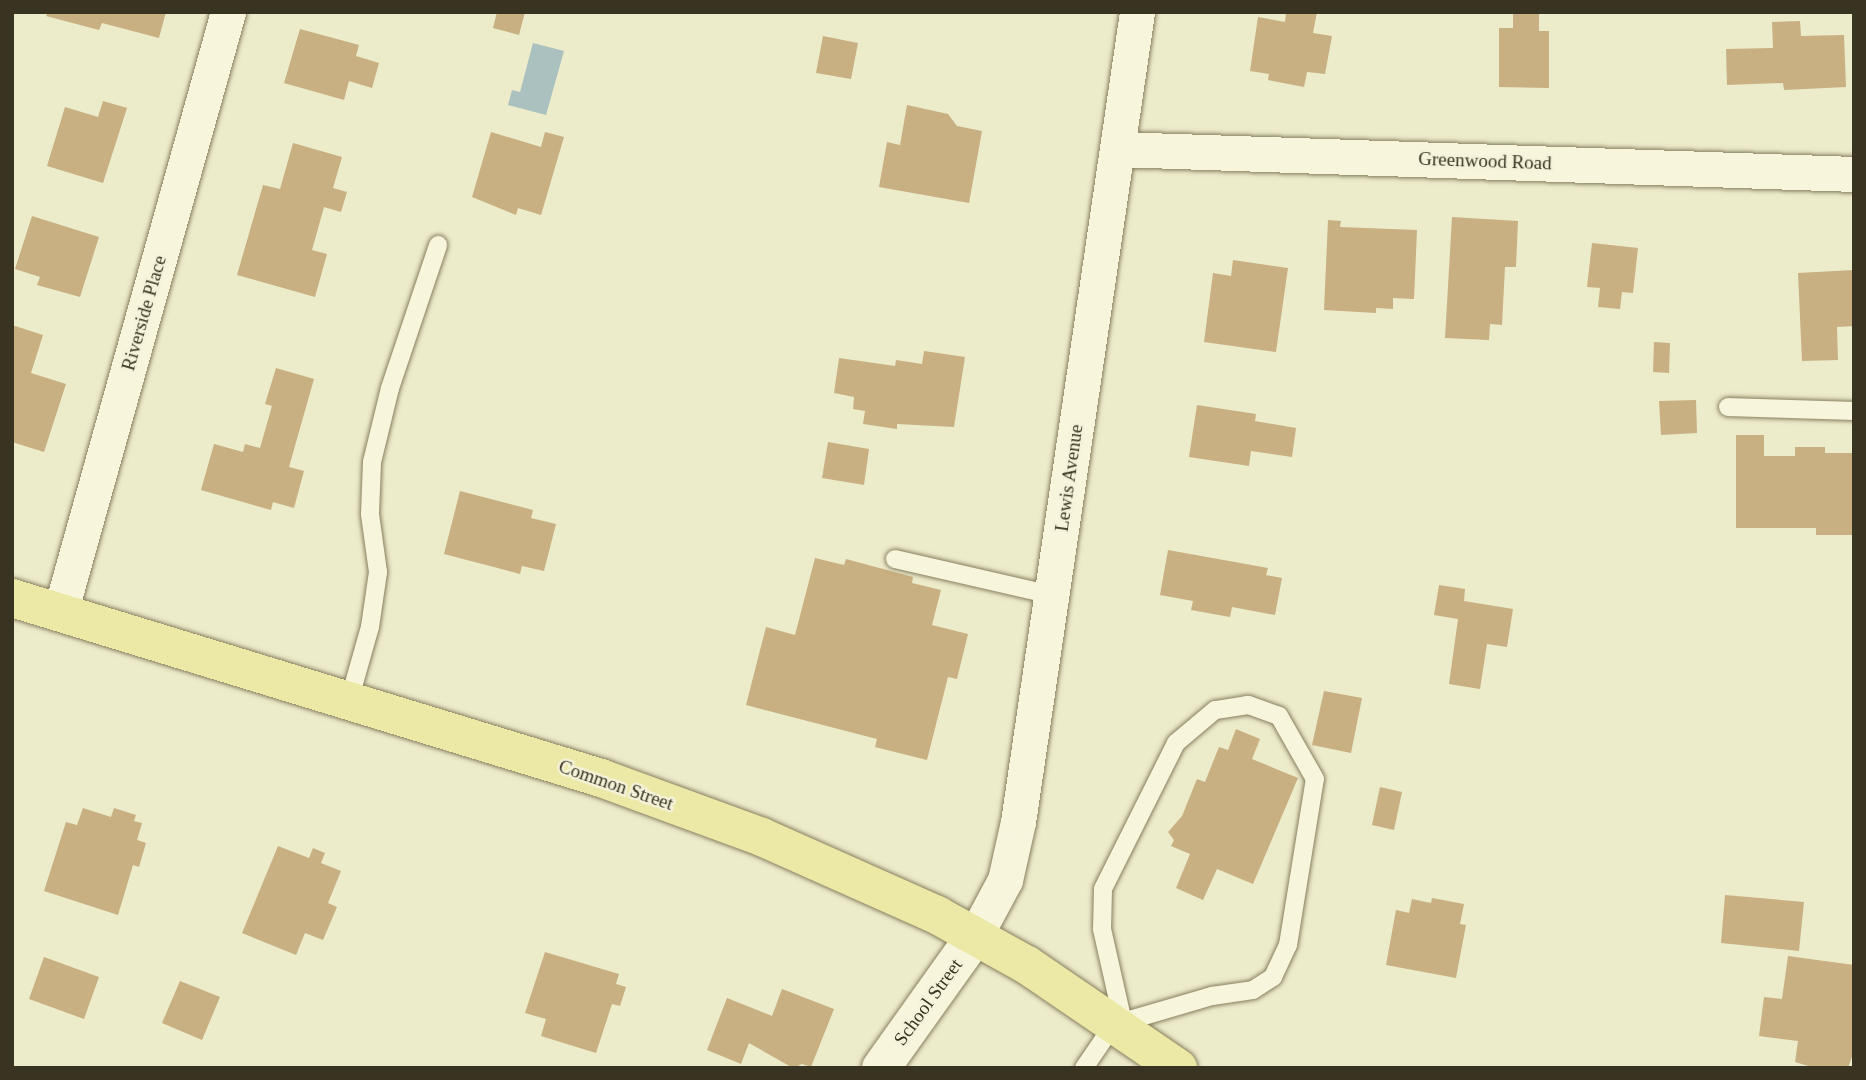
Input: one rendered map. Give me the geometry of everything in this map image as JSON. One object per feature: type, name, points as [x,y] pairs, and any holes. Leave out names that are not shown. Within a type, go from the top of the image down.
[{"type":"main road","name":"Common Street","points":[[12,598],[601,778],[762,837],[937,915],[975,936],[1119,1023],[1178,1068]]},
{"type":"street","name":"Riverside Place","points":[[60,613],[228,12]]},
{"type":"street","name":"Lewis Avenue","points":[[975,936],[999,896],[1008,869],[1052,595],[1137,12]]},
{"type":"street","name":"Greenwood Road","points":[[1117,149],[1854,174]]},
{"type":"street","name":"School Street","points":[[881,1068],[975,936]]},
{"type":"lane","points":[[349,701],[370,627],[378,572],[370,514],[372,462],[390,388],[438,245]]},
{"type":"lane","points":[[1728,407],[1854,411]]},
{"type":"lane","points":[[895,559],[1052,595]]},
{"type":"lane","points":[[1084,1068],[1119,1023],[1212,996],[1253,990],[1273,977],[1288,946],[1315,779],[1279,716],[1248,705],[1215,710],[1176,743],[1103,889],[1102,929],[1119,1023]]},
{"type":"water","points":[[533,43],[564,51],[546,115],[508,105],[512,90],[520,92]]},
{"type":"building","points":[[48,12],[166,12],[159,38],[102,23],[99,30],[46,16]]},
{"type":"building","points":[[497,12],[525,12],[519,35],[493,28]]},
{"type":"building","points":[[1286,12],[1317,12],[1313,33],[1332,36],[1325,74],[1307,72],[1304,87],[1268,80],[1269,74],[1250,71],[1258,17],[1285,22]]},
{"type":"building","points":[[1513,12],[1539,12],[1539,31],[1549,31],[1549,88],[1499,87],[1499,28],[1513,28]]},
{"type":"building","points":[[1800,21],[1801,36],[1844,35],[1846,87],[1784,90],[1783,83],[1727,85],[1726,49],[1773,48],[1772,22]]},
{"type":"building","points":[[300,29],[359,45],[356,56],[379,63],[372,88],[349,81],[344,100],[284,83]]},
{"type":"building","points":[[823,36],[858,43],[851,79],[816,73]]},
{"type":"building","points":[[103,101],[127,108],[103,183],[47,166],[65,107],[98,117]]},
{"type":"building","points":[[907,105],[948,114],[957,126],[982,131],[969,203],[879,187],[887,142],[900,145]]},
{"type":"building","points":[[491,132],[541,147],[545,132],[564,137],[541,215],[518,208],[516,215],[472,197]]},
{"type":"building","points":[[293,143],[342,157],[333,188],[347,192],[341,212],[324,207],[312,250],[327,254],[315,297],[237,275],[263,185],[280,189]]},
{"type":"building","points":[[32,216],[99,237],[80,297],[37,285],[40,277],[15,269]]},
{"type":"building","points":[[1452,217],[1518,221],[1516,267],[1505,267],[1502,325],[1490,324],[1489,340],[1445,338]]},
{"type":"building","points":[[1328,220],[1341,221],[1340,227],[1417,230],[1414,299],[1393,298],[1393,309],[1376,308],[1376,313],[1324,310]]},
{"type":"building","points":[[1592,243],[1638,248],[1633,293],[1622,292],[1620,309],[1598,307],[1600,288],[1587,287]]},
{"type":"building","points":[[1233,260],[1288,268],[1276,352],[1204,342],[1213,273],[1231,276]]},
{"type":"building","points":[[1854,270],[1854,326],[1837,327],[1838,360],[1802,361],[1798,273]]},
{"type":"building","points":[[12,325],[43,335],[31,373],[66,384],[44,452],[12,442]]},
{"type":"building","points":[[1654,342],[1670,343],[1669,373],[1653,372]]},
{"type":"building","points":[[924,351],[965,357],[954,427],[897,424],[897,429],[863,424],[865,411],[853,409],[854,397],[834,393],[839,358],[895,366],[896,360],[922,364]]},
{"type":"building","points":[[276,368],[314,379],[289,467],[304,471],[294,508],[273,502],[271,510],[201,490],[214,444],[243,452],[245,444],[260,448],[272,406],[265,404]]},
{"type":"building","points":[[1696,400],[1697,433],[1661,435],[1659,401]]},
{"type":"building","points":[[1197,405],[1256,414],[1255,421],[1296,428],[1292,457],[1251,451],[1249,466],[1189,457]]},
{"type":"building","points":[[1736,435],[1764,435],[1764,456],[1795,456],[1795,447],[1825,447],[1825,453],[1852,453],[1852,535],[1816,535],[1816,528],[1736,528]]},
{"type":"building","points":[[828,442],[869,449],[864,485],[822,478]]},
{"type":"building","points":[[460,491],[533,510],[531,518],[556,524],[544,571],[522,566],[520,574],[444,554]]},
{"type":"building","points":[[1168,550],[1268,568],[1266,575],[1282,578],[1275,615],[1232,607],[1230,617],[1191,610],[1193,601],[1160,595]]},
{"type":"building","points":[[815,558],[844,565],[846,559],[913,577],[912,583],[941,590],[932,625],[968,634],[957,679],[948,677],[927,760],[875,747],[877,739],[746,705],[766,627],[795,635]]},
{"type":"building","points":[[1439,585],[1465,589],[1464,601],[1513,609],[1507,647],[1487,644],[1480,689],[1449,684],[1458,619],[1434,615]]},
{"type":"building","points":[[1324,691],[1362,698],[1351,753],[1312,745]]},
{"type":"building","points":[[1236,729],[1260,739],[1252,759],[1298,778],[1253,884],[1217,869],[1203,900],[1176,888],[1190,854],[1171,846],[1174,840],[1168,832],[1182,816],[1197,779],[1205,782],[1219,747],[1228,750]]},
{"type":"building","points":[[1380,787],[1402,792],[1394,830],[1372,825]]},
{"type":"building","points":[[83,808],[111,817],[114,808],[136,815],[134,821],[142,823],[137,840],[146,843],[139,867],[133,865],[118,915],[44,891],[66,822],[77,825]]},
{"type":"building","points":[[278,846],[309,858],[313,848],[325,853],[321,863],[341,871],[328,903],[337,907],[323,940],[305,933],[296,955],[242,933]]},
{"type":"building","points":[[1725,895],[1804,902],[1799,951],[1721,943]]},
{"type":"building","points":[[1432,898],[1464,904],[1460,924],[1466,925],[1456,978],[1386,965],[1396,910],[1409,913],[1412,899],[1431,903]]},
{"type":"building","points":[[545,952],[619,974],[616,984],[626,987],[620,1006],[612,1004],[596,1053],[541,1036],[546,1019],[525,1013]]},
{"type":"building","points":[[1788,956],[1854,965],[1854,1051],[1848,1068],[1815,1068],[1795,1062],[1798,1041],[1759,1036],[1764,997],[1782,999]]},
{"type":"building","points":[[44,957],[99,977],[84,1019],[29,999]]},
{"type":"building","points":[[180,981],[220,997],[202,1040],[162,1023]]},
{"type":"building","points":[[782,989],[834,1009],[811,1067],[802,1064],[793,1068],[749,1043],[741,1064],[707,1050],[727,998],[772,1016]]}]
